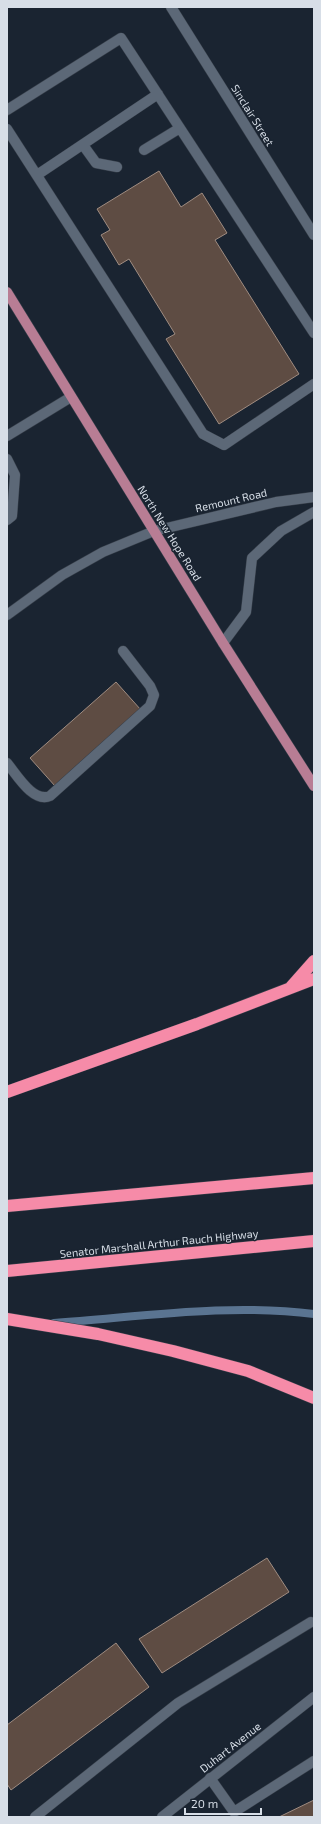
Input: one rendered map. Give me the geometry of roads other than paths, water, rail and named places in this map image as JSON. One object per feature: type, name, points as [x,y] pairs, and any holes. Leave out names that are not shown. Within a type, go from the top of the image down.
[{"type":"highway","points":[[290,988],[314,961]]},
{"type":"highway","points":[[7,1092],[197,1024],[314,979]]},
{"type":"highway","points":[[7,1206],[314,1178]]},
{"type":"highway","name":"Senator Marshall Arthur Rauch Highway","points":[[7,1271],[314,1241]]},
{"type":"highway","points":[[7,1319],[98,1334],[173,1351],[248,1371],[314,1398]]},
{"type":"main road","name":"North New Hope Road","points":[[7,292],[223,643],[314,786]]},
{"type":"street","name":"Sinclair Street","points":[[171,7],[314,235]]},
{"type":"street","points":[[7,110],[121,38],[314,333]]},
{"type":"street","points":[[36,175],[158,94]]},
{"type":"street","points":[[144,150],[180,128]]},
{"type":"street","points":[[7,129],[203,434],[224,445],[314,384]]},
{"type":"street","points":[[83,145],[96,163],[117,167]]},
{"type":"street","points":[[7,436],[71,398]]},
{"type":"street","points":[[7,459],[16,476],[12,516],[7,520]]},
{"type":"street","name":"Remount Road","points":[[7,615],[62,575],[103,552],[154,531],[276,502],[314,497]]},
{"type":"street","points":[[223,643],[246,612],[252,558],[281,531],[314,512]]},
{"type":"street","points":[[7,764],[37,796],[45,798],[50,796],[150,706],[154,695],[150,686],[123,650]]},
{"type":"street","points":[[35,1817],[178,1703],[311,1622]]},
{"type":"street","name":"Duhart Avenue","points":[[162,1817],[314,1698]]},
{"type":"street","points":[[210,1778],[234,1812],[314,1761]]},
{"type":"waterway","points":[[54,1323],[217,1310],[282,1311],[314,1314]]}]
